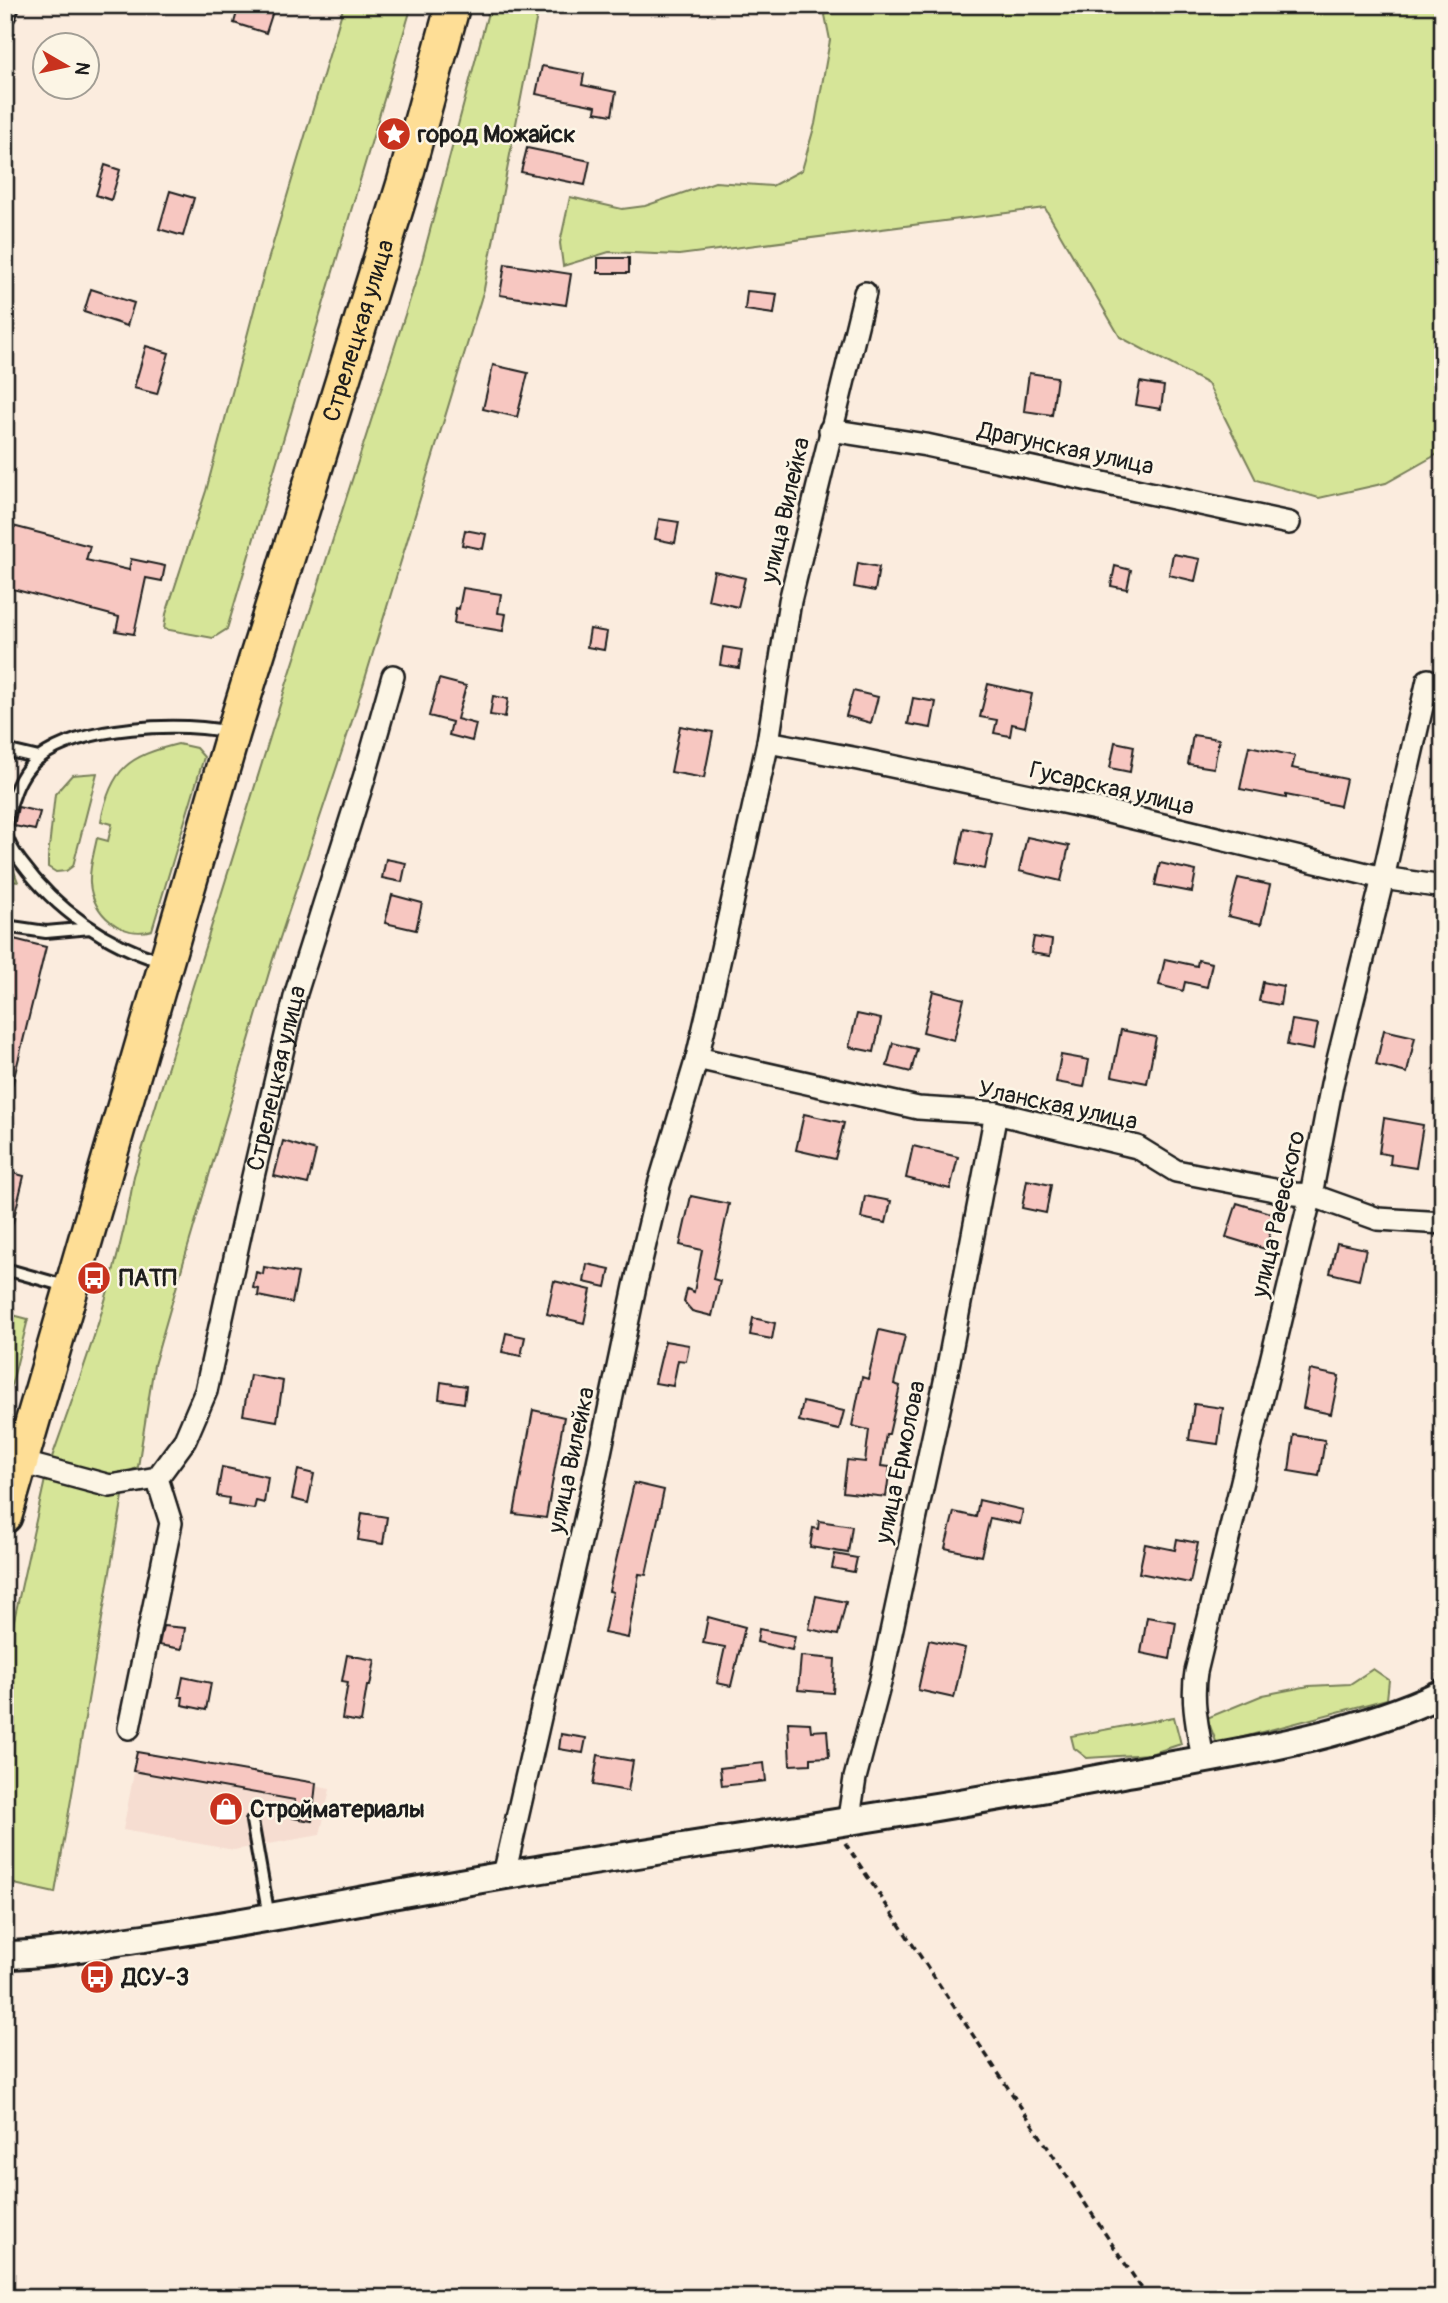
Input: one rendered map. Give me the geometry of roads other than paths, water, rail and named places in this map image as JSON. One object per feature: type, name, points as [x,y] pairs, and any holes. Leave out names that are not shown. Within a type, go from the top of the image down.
[{"type":"main road","name":"Стрелецкая улица","points":[[6,1512],[257,652],[404,183],[453,5]]},
{"type":"street","points":[[5,14],[8,5]]},
{"type":"street","name":"улица Вилейка","points":[[504,1875],[596,1472],[635,1286],[659,1185],[696,1058],[768,742],[790,601],[865,293]]},
{"type":"street","name":"Драгунская улица","points":[[830,430],[926,445],[1289,523]]},
{"type":"street","name":"Стрелецкая улица","points":[[157,1478],[185,1440],[206,1391],[296,993],[365,775],[393,676]]},
{"type":"street","name":"улица Раевского","points":[[1203,1759],[1196,1720],[1196,1672],[1311,1195],[1332,1084],[1428,680]]},
{"type":"street","name":"Гусарская улица","points":[[768,742],[858,758],[1096,809],[1383,878],[1443,887]]},
{"type":"street","name":"Уланская улица","points":[[696,1058],[918,1108],[996,1113],[1137,1147],[1176,1171],[1311,1195],[1378,1219],[1443,1223]]},
{"type":"street","name":"улица Ермолова","points":[[842,1823],[850,1811],[855,1778],[881,1679],[940,1403],[996,1113]]},
{"type":"street","points":[[20,1462],[110,1486],[157,1478],[172,1523],[129,1728]]},
{"type":"street","points":[[5,1955],[60,1950],[269,1917],[504,1875],[842,1823],[1203,1759],[1340,1731],[1386,1717],[1443,1693]]},
{"type":"lane","points":[[167,963],[122,947],[91,928],[55,901],[35,881],[14,853],[7,836],[6,824],[15,792],[23,775],[40,758],[64,745],[90,737],[166,726],[233,733]]},
{"type":"lane","points":[[5,750],[40,758]]},
{"type":"lane","points":[[5,926],[46,932],[91,928]]},
{"type":"lane","points":[[5,1269],[71,1288]]},
{"type":"lane","points":[[252,1821],[269,1917]]},
{"type":"place","name":"город Можайск","points":[[394,134]]},
{"type":"place","name":"ПАТП","points":[[94,1278]]},
{"type":"place","name":"Стройматериалы","points":[[226,1809]]},
{"type":"place","name":"ДСУ-3","points":[[97,1977]]}]
